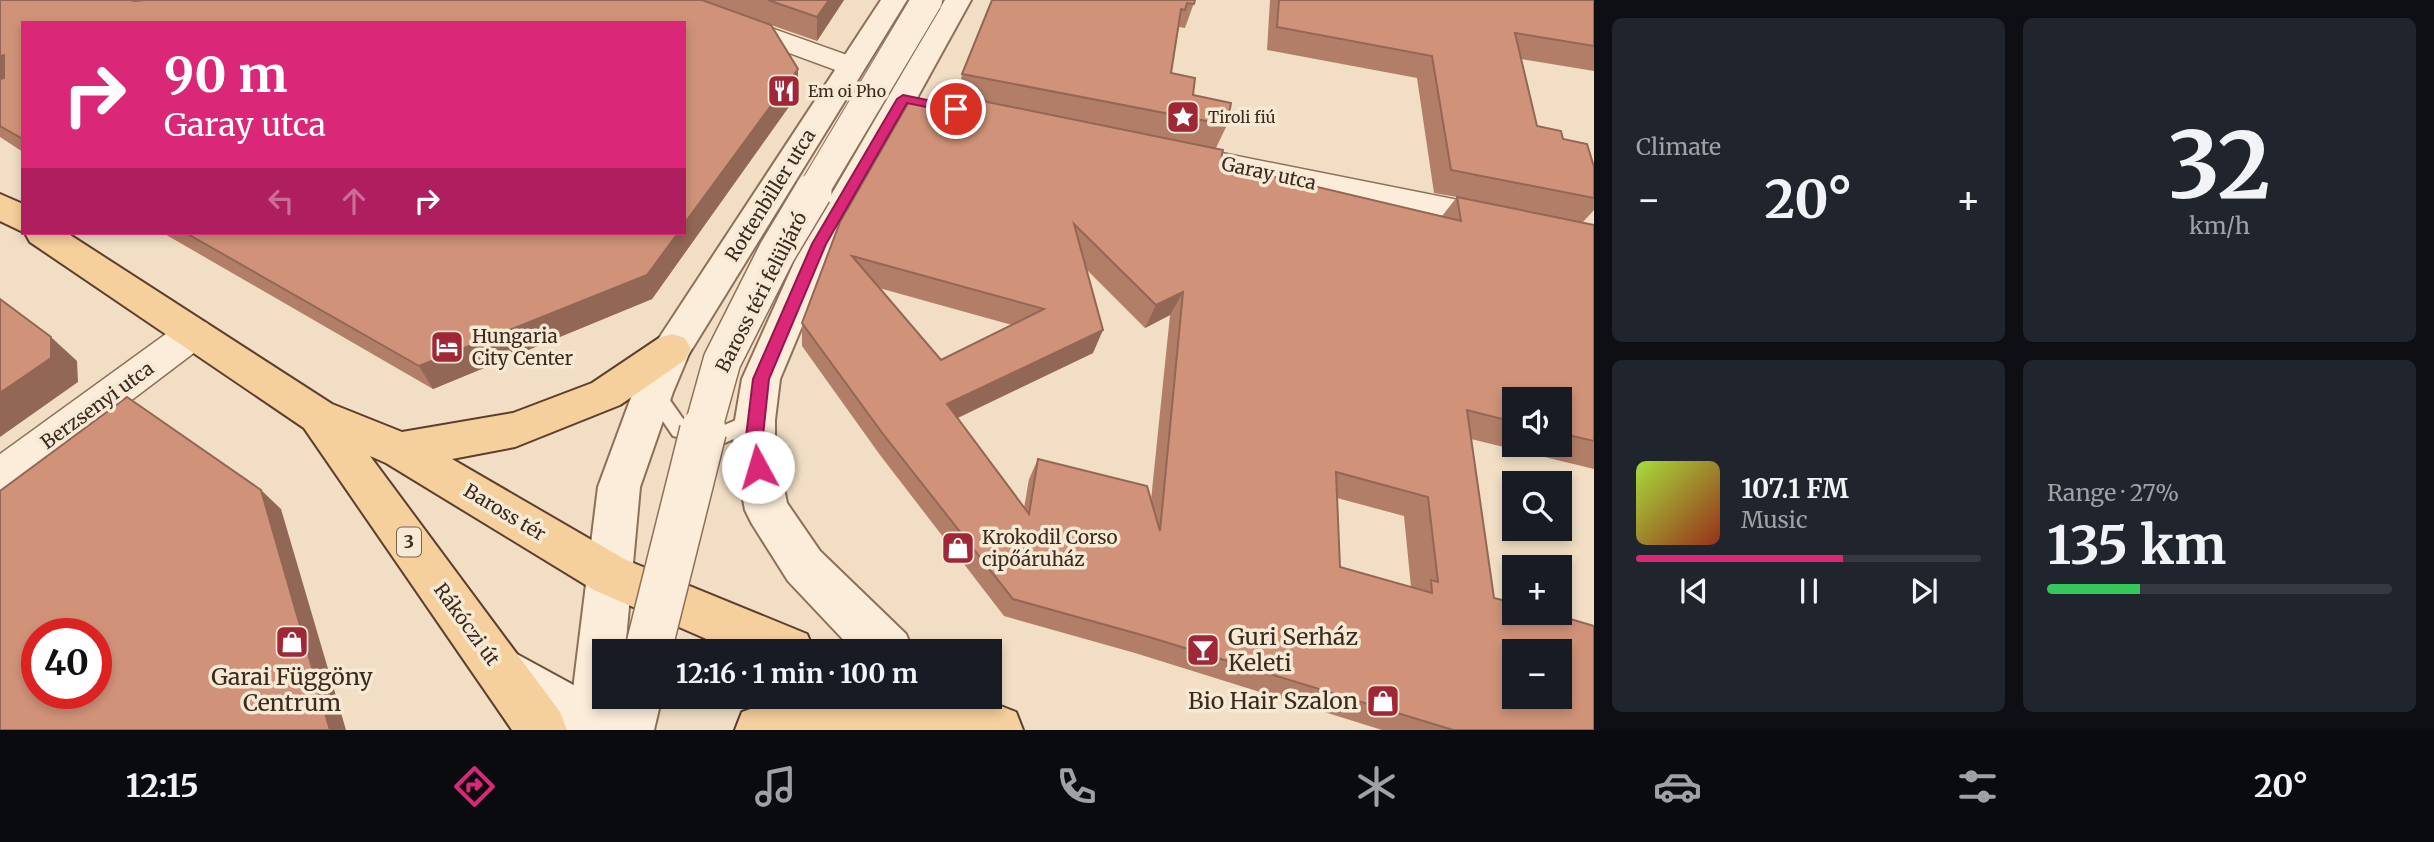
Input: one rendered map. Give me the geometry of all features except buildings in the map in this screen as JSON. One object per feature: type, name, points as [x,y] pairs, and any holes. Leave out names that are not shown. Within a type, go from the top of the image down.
[{"type":"main road","points":[[0,205],[21,219]]},
{"type":"main road","name":"Rákóczi út","points":[[45,235],[318,416],[401,450]]},
{"type":"main road","points":[[401,450],[515,430],[606,394],[672,349]]},
{"type":"main road","name":"Rákóczi út","points":[[318,416],[542,730]]},
{"type":"main road","name":"Baross tér","points":[[401,450],[610,575],[762,639]]},
{"type":"main road","points":[[947,709],[966,715]]},
{"type":"main road","points":[[760,730],[799,718],[966,715]]},
{"type":"street","points":[[668,0],[852,66]]},
{"type":"street","name":"Rottenbiller utca","points":[[610,575],[619,488],[653,392],[672,349],[894,0]]},
{"type":"street","name":"Baross téri felüljáró","points":[[651,639],[688,484],[722,360],[777,252],[927,0]]},
{"type":"street","points":[[876,639],[804,566],[767,510],[754,445],[755,420],[761,379],[819,244],[917,101],[958,0]]},
{"type":"street","name":"Garay utca","points":[[1150,149],[1594,239]]},
{"type":"street","name":"Berzsenyi utca","points":[[0,477],[194,333]]},
{"type":"street","points":[[605,728],[610,575]]},
{"type":"street","points":[[499,668],[605,728]]},
{"type":"street","points":[[605,728],[624,709]]},
{"type":"lane","points":[[653,392],[680,430],[716,438],[755,420]]},
{"type":"place","name":"Em oi Pho","points":[[784,91]]},
{"type":"place","name":"Tiroli fiú","points":[[1183,117]]},
{"type":"place","name":"Hungaria City Center","points":[[447,347]]},
{"type":"place","name":"Krokodil Corso cipőáruház","points":[[958,548]]},
{"type":"place","name":"Garai Függöny Centrum","points":[[292,642]]},
{"type":"place","name":"Guri Serház Keleti","points":[[1203,650]]},
{"type":"place","name":"Bio Hair Szalon","points":[[1383,701]]},
{"type":"route","points":[[758,467],[754,445],[761,379],[819,244],[903,99],[956,109]]}]
